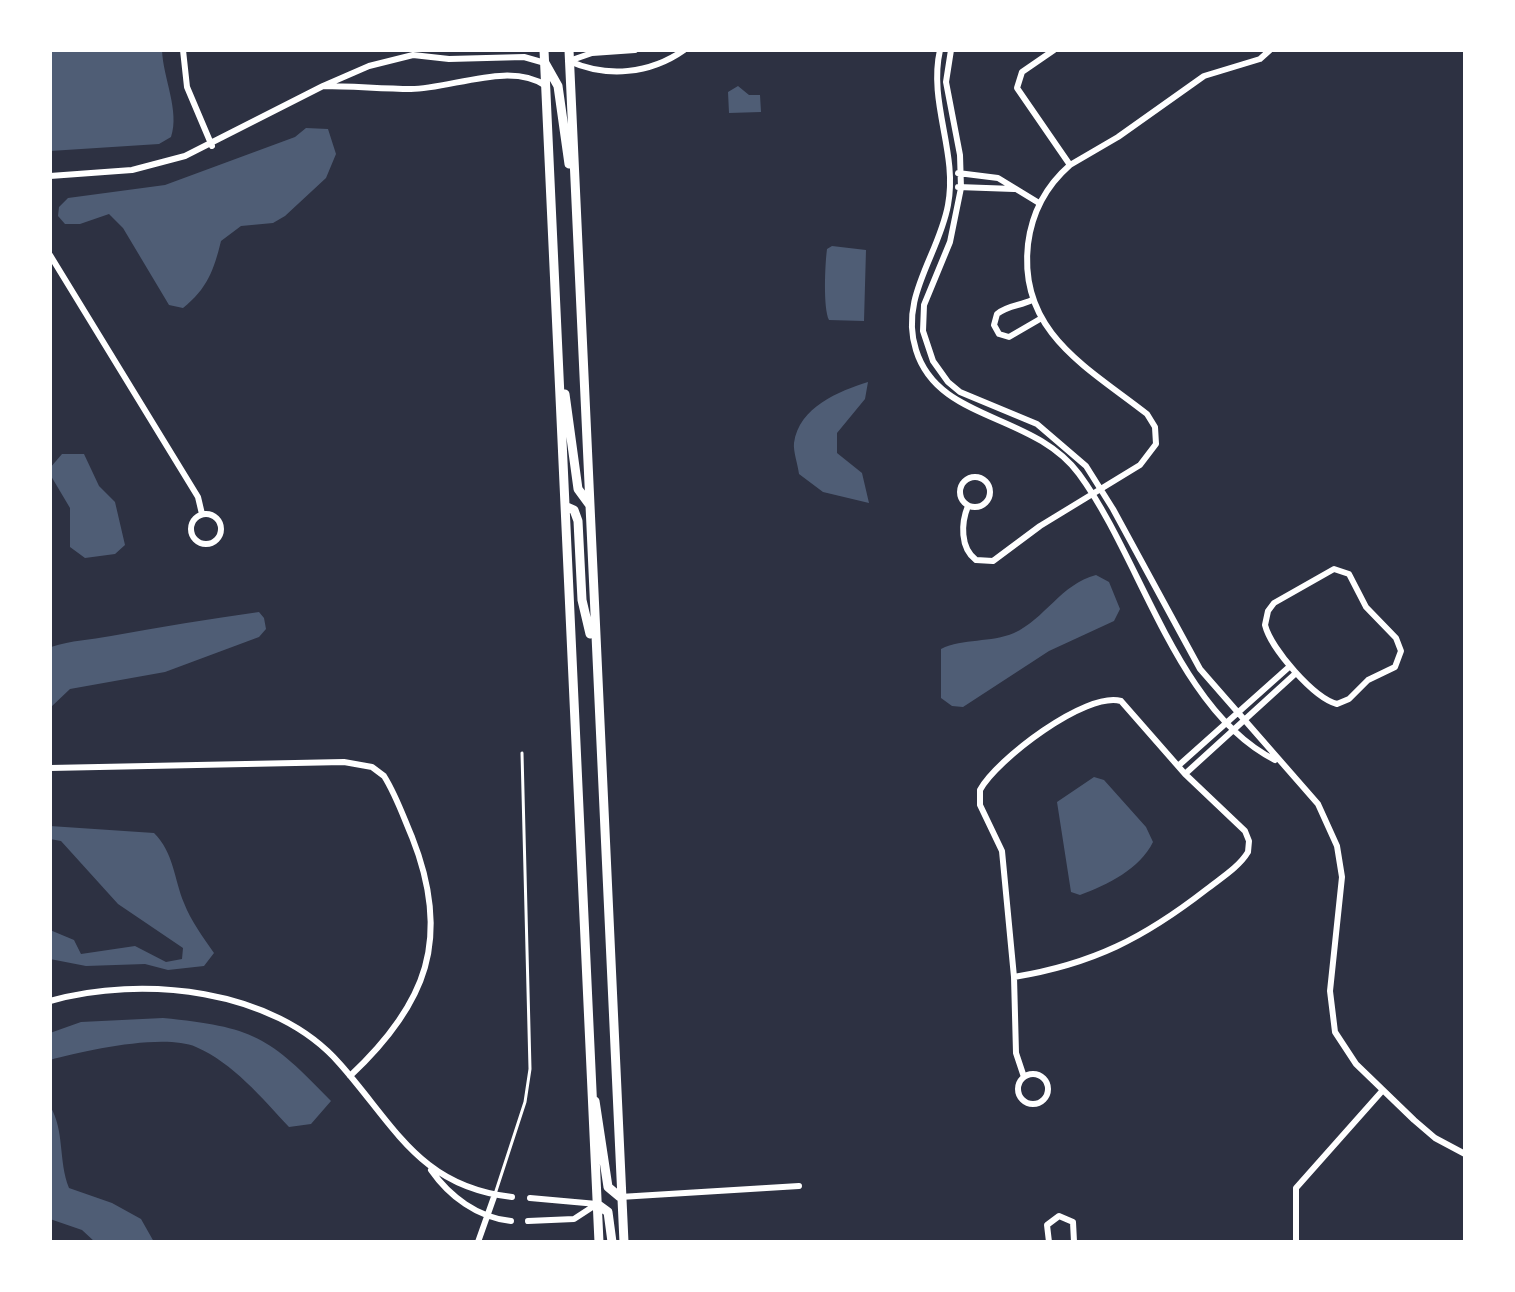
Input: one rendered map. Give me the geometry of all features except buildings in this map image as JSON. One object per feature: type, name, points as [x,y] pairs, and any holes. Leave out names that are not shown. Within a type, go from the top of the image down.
[{"type":"main road","points":[[544,50],[599,1242]]},
{"type":"main road","points":[[561,50],[569,61]]},
{"type":"main road","points":[[569,50],[624,1242]]},
{"type":"main road","points":[[545,63],[558,86],[575,199]]},
{"type":"main road","points":[[559,359],[574,442],[578,489],[589,504]]},
{"type":"main road","points":[[565,506],[574,510],[578,521],[582,600],[595,653]]},
{"type":"main road","points":[[590,1074],[604,1140],[608,1187],[620,1197]]},
{"type":"main road","points":[[597,1204],[608,1212],[612,1242]]},
{"type":"street","points":[[183,50],[187,87],[212,146]]},
{"type":"street","points":[[569,61],[592,53],[635,50]]},
{"type":"street","points":[[569,61],[593,72],[636,69],[655,66],[684,50]]},
{"type":"street","points":[[940,50],[936,84],[951,187],[939,240],[913,302],[911,324],[920,360],[948,396],[1044,441],[1068,462],[1092,494],[1180,658],[1235,729],[1257,751],[1275,760]]},
{"type":"street","points":[[951,50],[946,82],[961,188],[950,242],[924,305],[923,331],[933,361],[948,382],[960,392],[1022,416],[1052,434],[1086,466],[1200,669],[1275,760],[1318,804],[1337,846],[1342,877],[1330,1014],[1344,1048],[1383,1090],[1435,1138],[1465,1154]]},
{"type":"street","points":[[1054,50],[1022,72],[1017,88],[1070,165]]},
{"type":"street","points":[[968,506],[964,520],[965,548],[976,560],[987,563],[1148,459],[1156,444],[1155,427],[1147,414],[1058,343],[1040,319],[1032,300],[1027,250],[1039,203],[1055,179],[1070,165],[1204,76],[1260,59],[1270,50]]},
{"type":"street","points":[[50,176],[132,170],[169,161],[212,146],[323,86],[369,66],[413,55],[449,59],[524,57],[545,63]]},
{"type":"street","points":[[323,86],[410,89],[474,79],[526,77],[546,86]]},
{"type":"street","points":[[951,172],[998,178],[1039,203]]},
{"type":"street","points":[[951,187],[1014,189]]},
{"type":"street","points":[[50,255],[198,497],[202,514]]},
{"type":"street","points":[[1032,300],[1006,307],[997,314],[994,325],[999,334],[1009,337],[1040,319]]},
{"type":"street","points":[[967,479],[981,479],[990,489],[988,499],[978,507],[968,506],[961,498],[960,488],[967,479]]},
{"type":"street","points":[[202,514],[215,517],[221,525],[217,539],[209,544],[198,543],[191,535],[191,525],[202,514]]},
{"type":"street","points":[[1325,571],[1345,571],[1366,607],[1398,642],[1401,654],[1398,663],[1368,680],[1346,702],[1337,704],[1324,698],[1296,673],[1266,631],[1268,611],[1325,571]]},
{"type":"street","points":[[1178,766],[1289,667]]},
{"type":"street","points":[[1185,774],[1296,673]]},
{"type":"street","points":[[1014,977],[1074,965],[1135,940],[1183,907],[1246,856],[1249,841],[1245,831],[1185,774],[1129,706],[1121,701],[1107,699],[1045,730],[983,783],[980,805],[1002,851],[1014,977],[1016,1053],[1024,1077],[1017,1090],[1022,1100],[1031,1104],[1041,1101],[1048,1089],[1045,1080],[1032,1074],[1024,1077]]},
{"type":"street","points":[[50,768],[344,762],[372,767],[384,776],[426,874],[432,919],[429,954],[410,1007],[379,1049],[350,1076]]},
{"type":"street","points":[[50,1001],[120,991],[207,995],[239,1001],[272,1014],[299,1030],[339,1062],[429,1167],[444,1190],[488,1215],[511,1221]]},
{"type":"street","points":[[1296,1242],[1296,1188],[1383,1090]]},
{"type":"street","points":[[429,1167],[475,1190],[512,1197]]},
{"type":"street","points":[[620,1197],[799,1186]]},
{"type":"street","points":[[478,1242],[495,1194]]},
{"type":"street","points":[[530,1198],[597,1204]]},
{"type":"street","points":[[528,1221],[574,1219],[597,1204]]},
{"type":"street","points":[[1049,1242],[1047,1225],[1059,1216],[1073,1222],[1074,1242]]},
{"type":"lane","points":[[495,1194],[525,1102],[530,1069],[522,753]]},
{"type":"water","points":[[50,50],[162,50],[174,116],[171,137],[159,144],[50,151]]},
{"type":"water","points":[[738,86],[749,95],[760,95],[761,112],[729,113],[728,92]]},
{"type":"water","points":[[306,128],[328,129],[336,154],[326,178],[285,216],[273,223],[241,226],[221,241],[208,278],[198,294],[183,308],[169,305],[123,228],[109,214],[80,224],[65,224],[58,216],[59,207],[68,198],[165,185],[295,137]]},
{"type":"water","points":[[832,246],[866,250],[864,321],[829,320],[825,275],[827,249]]},
{"type":"water","points":[[868,382],[865,399],[837,433],[837,453],[862,473],[869,503],[823,492],[799,474],[794,446],[797,430],[812,410],[845,390]]},
{"type":"water","points":[[62,454],[84,454],[99,486],[115,502],[125,545],[115,554],[85,558],[70,547],[70,508],[51,476],[50,468]]},
{"type":"water","points":[[1096,575],[1109,582],[1120,609],[1114,621],[1049,651],[963,707],[952,706],[941,698],[941,649],[1014,633],[1073,586]]},
{"type":"water","points":[[259,612],[266,629],[259,637],[165,672],[70,689],[50,708],[51,647]]},
{"type":"water","points":[[1094,777],[1104,780],[1146,827],[1153,842],[1131,868],[1112,881],[1080,895],[1071,892],[1057,802]]},
{"type":"water","points":[[50,826],[154,833],[170,858],[190,916],[214,953],[204,966],[168,970],[145,964],[86,966],[50,959],[50,930],[74,940],[81,954],[135,946],[166,962],[182,959],[183,948],[118,904],[61,841],[50,839]]},
{"type":"water","points":[[163,1018],[218,1026],[258,1038],[291,1062],[331,1101],[311,1124],[289,1127],[235,1072],[210,1054],[182,1043],[123,1045],[50,1060],[50,1033],[81,1022]]},
{"type":"water","points":[[50,1106],[58,1125],[69,1188],[112,1203],[141,1219],[154,1242],[95,1242],[82,1230],[50,1219]]}]
